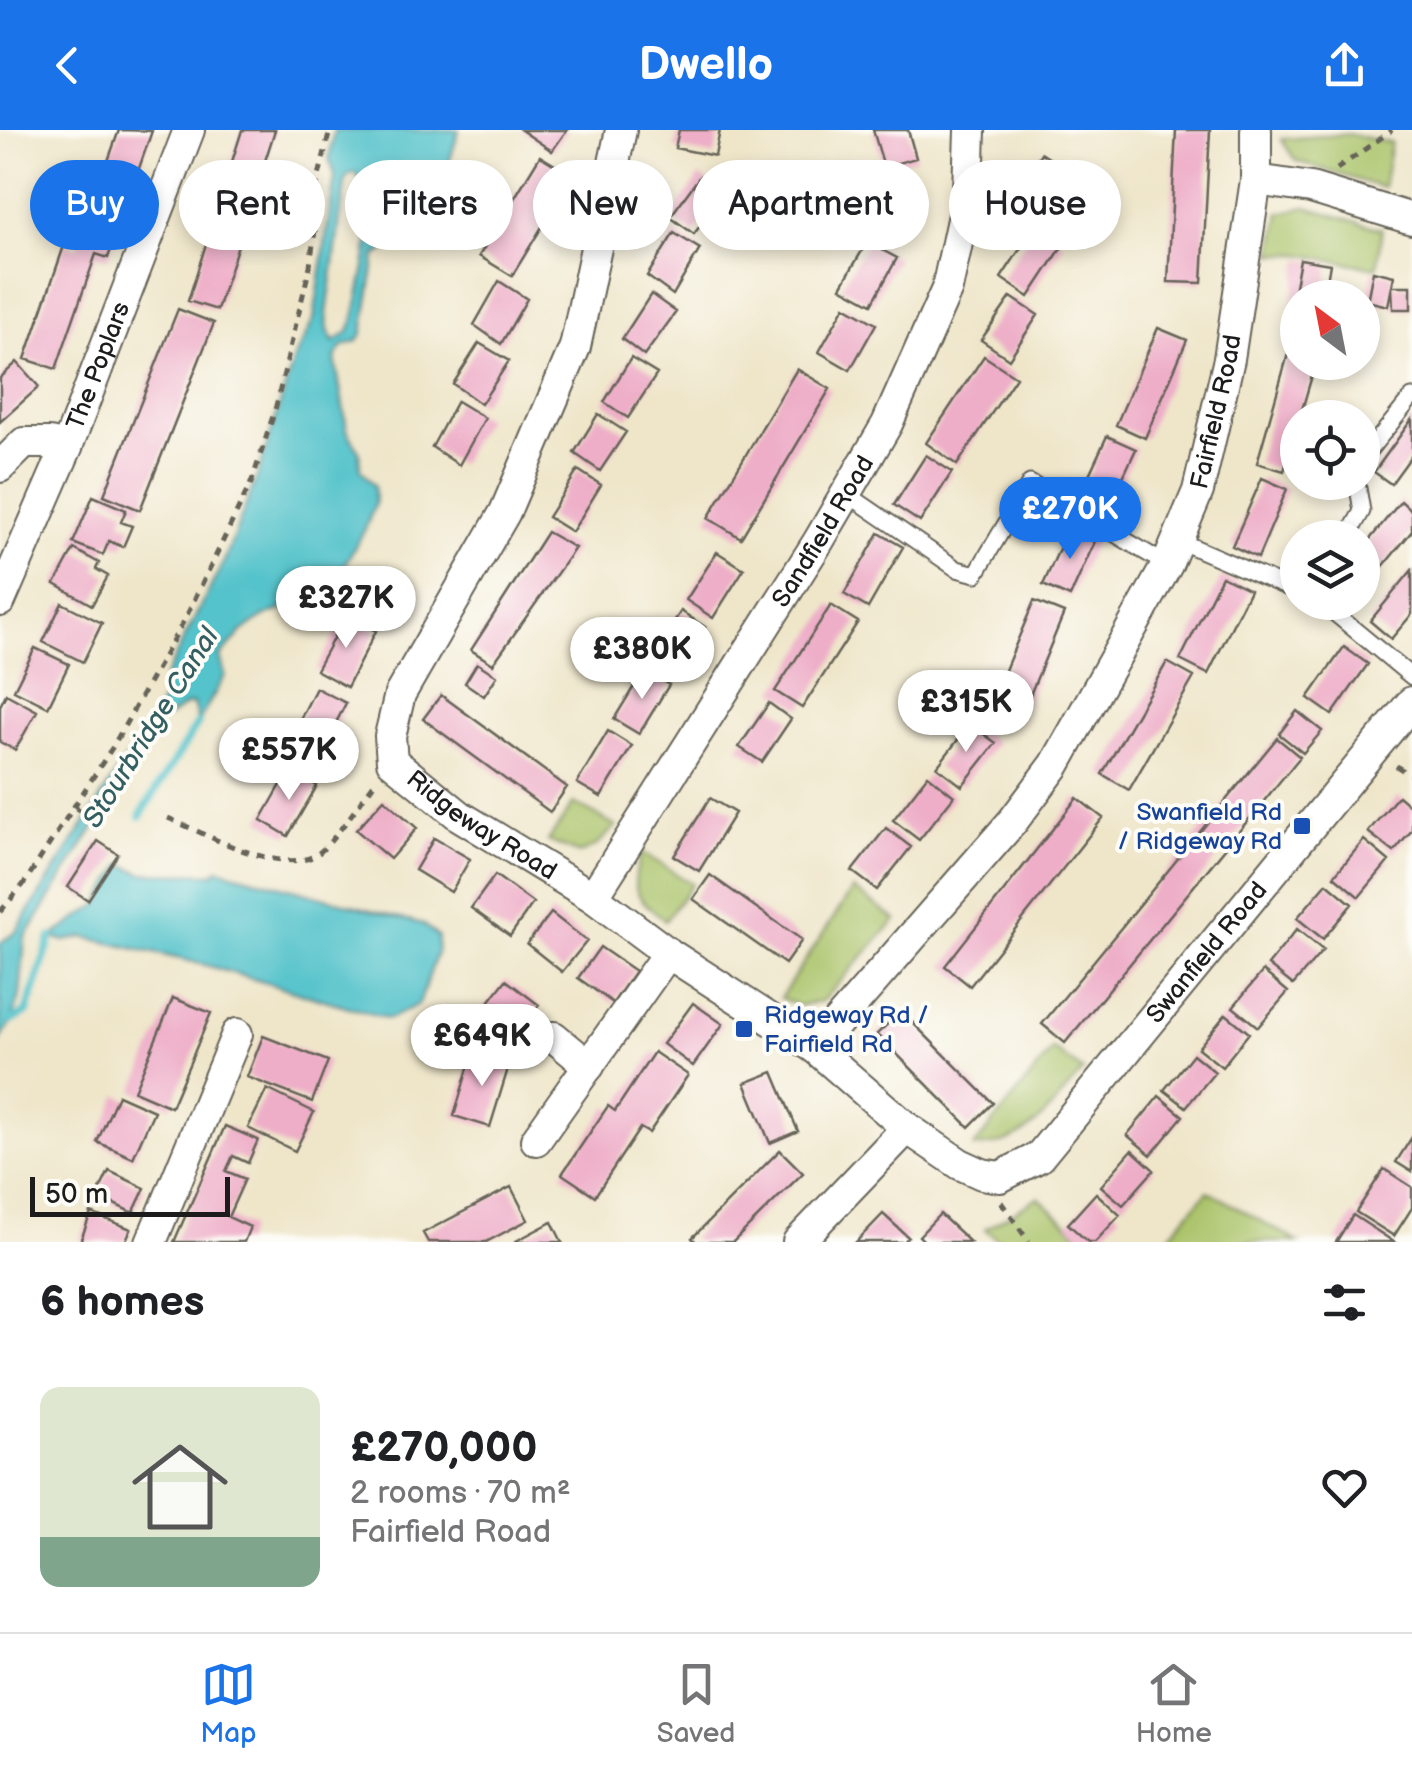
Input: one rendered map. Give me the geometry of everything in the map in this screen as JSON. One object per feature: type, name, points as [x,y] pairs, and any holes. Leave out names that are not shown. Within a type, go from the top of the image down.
[{"type":"street","name":"The Poplars","points":[[4,584],[67,447],[189,130]]},
{"type":"street","name":"Ridgeway Road","points":[[621,130],[575,348],[505,512],[400,694],[390,736],[392,760],[460,816],[594,897],[668,953],[814,1048],[907,1128],[982,1174]]},
{"type":"street","name":"Sandfield Road","points":[[594,897],[846,493],[895,406],[947,289],[968,192],[970,130]]},
{"type":"street","name":"Fairfield Road","points":[[814,1048],[1013,821],[1055,765],[1172,552],[1198,491],[1229,359],[1256,180],[1256,130]]},
{"type":"street","points":[[1256,180],[1311,188],[1412,219]]},
{"type":"street","points":[[0,467],[24,442],[50,442],[67,447]]},
{"type":"street","name":"Swanfield Road","points":[[982,1174],[1000,1176],[1039,1157],[1412,702]]},
{"type":"street","points":[[536,1140],[668,953]]},
{"type":"street","points":[[150,1242],[237,1034]]},
{"type":"street","points":[[554,1037],[589,1066]]},
{"type":"street","points":[[798,1242],[907,1128]]},
{"type":"lane","points":[[1380,436],[1412,397]]},
{"type":"lane","points":[[846,493],[957,569],[976,574],[1030,483],[1172,552],[1280,586]]},
{"type":"lane","points":[[1343,620],[1412,676]]},
{"type":"path","points":[[0,912],[23,885],[75,807],[186,617],[252,481],[275,410],[310,266],[318,208],[315,193],[330,130]]},
{"type":"path","points":[[1311,188],[1392,130]]},
{"type":"path","points":[[168,818],[257,855],[296,862],[319,854],[392,760]]},
{"type":"path","points":[[75,807],[103,824]]},
{"type":"path","points":[[982,1174],[1029,1242]]},
{"type":"green space","points":[[1349,134],[1391,143],[1383,188],[1296,161],[1281,139]]},
{"type":"green space","points":[[1306,207],[1382,229],[1377,268],[1299,254],[1273,254],[1280,213]]},
{"type":"green space","points":[[574,803],[616,826],[597,845],[579,854],[548,841]]},
{"type":"green space","points":[[642,852],[692,884],[665,921],[637,891],[635,876]]},
{"type":"green space","points":[[853,889],[896,920],[822,1001],[799,1006],[780,998]]},
{"type":"green space","points":[[1053,1049],[1083,1071],[1048,1112],[1023,1133],[993,1145],[974,1147]]},
{"type":"green space","points":[[1208,1191],[1298,1242],[1163,1242]]},
{"type":"green space","points":[[1038,1197],[1088,1242],[1001,1242],[985,1229]]},
{"type":"water","name":"Stourbridge Canal","points":[[334,130],[459,130],[450,160],[345,160],[328,330],[333,342],[348,333],[367,250],[385,250],[376,256],[363,332],[358,341],[343,346],[335,358],[347,430],[359,451],[361,470],[374,485],[375,504],[334,583],[314,603],[263,617],[241,633],[220,657],[225,675],[198,723],[193,704],[159,723],[25,938],[20,996],[0,1041],[0,943],[16,932],[163,700],[165,676],[225,559],[259,471],[294,359],[314,319],[335,176],[329,158]]},
{"type":"water","points":[[122,864],[141,873],[213,874],[218,869],[423,924],[438,937],[437,953],[419,1004],[389,1019],[202,964],[84,937],[65,941],[51,937],[99,904]]},
{"type":"building","points":[[119,130],[152,131],[142,160],[108,160]]},
{"type":"building","points":[[242,130],[275,130],[265,160],[233,160]]},
{"type":"building","points":[[521,130],[567,130],[552,151]]},
{"type":"building","points":[[679,130],[720,130],[715,156],[675,148]]},
{"type":"building","points":[[873,130],[908,130],[916,158],[882,160]]},
{"type":"building","points":[[1176,130],[1210,130],[1202,283],[1168,282]]},
{"type":"building","points":[[533,167],[533,242],[512,276],[479,256],[483,250],[513,250],[513,200]]},
{"type":"building","points":[[693,186],[693,233],[673,219],[673,213]]},
{"type":"building","points":[[673,235],[693,245],[693,250],[699,250],[673,295],[647,276],[663,250],[673,250]]},
{"type":"building","points":[[63,250],[111,250],[108,258],[96,254],[56,369],[25,359]]},
{"type":"building","points":[[204,250],[236,250],[217,310],[188,301]]},
{"type":"building","points":[[862,250],[882,250],[897,258],[872,304],[841,287]]},
{"type":"building","points":[[1019,250],[1060,250],[1029,297],[1001,278]]},
{"type":"building","points":[[1300,259],[1330,264],[1327,280],[1296,280]]},
{"type":"building","points":[[1373,271],[1394,276],[1388,306],[1380,304],[1380,280],[1371,280]]},
{"type":"building","points":[[499,281],[527,299],[501,344],[474,325]]},
{"type":"building","points":[[1392,286],[1411,286],[1411,309],[1393,309]]},
{"type":"building","points":[[651,294],[676,312],[644,356],[622,339]]},
{"type":"building","points":[[1011,297],[1038,315],[1009,359],[981,340]]},
{"type":"building","points":[[845,306],[876,324],[850,370],[819,352]]},
{"type":"building","points":[[178,309],[214,323],[140,510],[104,495]]},
{"type":"building","points":[[1158,328],[1187,340],[1145,438],[1116,425]]},
{"type":"building","points":[[479,343],[509,361],[481,404],[453,384]]},
{"type":"building","points":[[984,356],[1016,377],[957,465],[926,443]]},
{"type":"building","points":[[631,358],[657,374],[628,418],[604,402]]},
{"type":"building","points":[[17,362],[39,387],[0,422],[0,378]]},
{"type":"building","points":[[797,369],[830,389],[741,538],[708,518]]},
{"type":"building","points":[[1281,380],[1311,380],[1305,400],[1280,400],[1280,470],[1257,463]]},
{"type":"building","points":[[457,401],[485,418],[459,465],[432,447]]},
{"type":"building","points":[[598,414],[626,432],[600,471],[574,453]]},
{"type":"building","points":[[1412,419],[1412,455],[1391,484],[1380,476],[1380,464]]},
{"type":"building","points":[[1107,436],[1136,449],[1111,503],[1082,490]]},
{"type":"building","points":[[926,455],[952,472],[920,522],[894,505]]},
{"type":"building","points":[[578,470],[601,485],[572,532],[548,517]]},
{"type":"building","points":[[1262,478],[1280,486],[1282,500],[1258,558],[1232,546]]},
{"type":"building","points":[[93,496],[126,510],[121,522],[132,526],[123,547],[109,541],[103,555],[73,543]]},
{"type":"building","points":[[1401,501],[1412,511],[1412,531],[1380,570],[1380,527]]},
{"type":"building","points":[[1069,527],[1096,539],[1070,597],[1043,585]]},
{"type":"building","points":[[547,532],[575,548],[493,664],[471,650]]},
{"type":"building","points":[[879,533],[903,547],[868,608],[844,594]]},
{"type":"building","points":[[74,549],[99,563],[96,569],[108,576],[92,605],[55,584]]},
{"type":"building","points":[[717,552],[744,569],[713,618],[686,600]]},
{"type":"building","points":[[1412,570],[1412,614],[1391,639],[1370,621],[1380,620],[1380,609]]},
{"type":"building","points":[[1222,576],[1250,590],[1208,674],[1180,660]]},
{"type":"building","points":[[1034,601],[1064,613],[1025,707],[995,694]]},
{"type":"building","points":[[62,603],[102,623],[83,662],[43,642]]},
{"type":"building","points":[[831,605],[858,622],[802,708],[775,691]]},
{"type":"building","points":[[681,611],[705,627],[673,675],[649,659]]},
{"type":"building","points":[[346,615],[376,631],[347,687],[316,670]]},
{"type":"building","points":[[1344,647],[1368,664],[1332,715],[1308,698]]},
{"type":"building","points":[[35,648],[69,664],[48,707],[14,690]]},
{"type":"building","points":[[1167,662],[1194,677],[1129,790],[1102,774]]},
{"type":"building","points":[[477,663],[497,676],[484,696],[465,683]]},
{"type":"building","points":[[644,670],[669,685],[639,734],[614,719]]},
{"type":"building","points":[[316,688],[346,703],[317,760],[287,745]]},
{"type":"building","points":[[6,694],[37,711],[15,750],[0,742],[0,706]]},
{"type":"building","points":[[441,695],[567,787],[550,812],[423,719]]},
{"type":"building","points":[[769,703],[791,719],[762,762],[739,747]]},
{"type":"building","points":[[1297,711],[1322,731],[1303,753],[1279,734]]},
{"type":"building","points":[[970,724],[996,743],[962,786],[937,767]]},
{"type":"building","points":[[608,731],[632,746],[601,797],[577,783]]},
{"type":"building","points":[[1277,738],[1300,757],[1065,1043],[1042,1024]]},
{"type":"building","points":[[290,769],[317,786],[288,836],[261,820]]},
{"type":"building","points":[[928,775],[954,796],[919,840],[893,820]]},
{"type":"building","points":[[1398,796],[1412,808],[1412,830],[1394,852],[1368,832]]},
{"type":"building","points":[[710,798],[735,813],[699,871],[674,856]]},
{"type":"building","points":[[1077,798],[1103,818],[970,986],[945,966]]},
{"type":"building","points":[[384,799],[417,828],[390,859],[356,830]]},
{"type":"building","points":[[886,828],[911,847],[877,890],[852,871]]},
{"type":"building","points":[[434,838],[470,859],[451,892],[415,870]]},
{"type":"building","points":[[1364,840],[1389,861],[1359,897],[1334,876]]},
{"type":"building","points":[[98,841],[118,854],[88,900],[68,887]]},
{"type":"building","points":[[495,875],[533,903],[510,936],[471,908]]},
{"type":"building","points":[[710,875],[802,940],[785,964],[693,899]]},
{"type":"building","points":[[1327,883],[1352,904],[1323,939],[1297,918]]},
{"type":"building","points":[[551,913],[587,941],[562,972],[527,944]]},
{"type":"building","points":[[1297,929],[1323,950],[1293,985],[1268,965]]},
{"type":"building","points":[[600,947],[635,971],[613,1003],[578,978]]},
{"type":"building","points":[[1263,971],[1288,992],[1258,1027],[1233,1007]]},
{"type":"building","points":[[506,980],[539,1005],[508,1045],[475,1020]]},
{"type":"building","points":[[173,998],[211,1013],[171,1107],[134,1091]]},
{"type":"building","points":[[693,1003],[723,1024],[693,1066],[663,1044]]},
{"type":"building","points":[[901,1011],[993,1103],[969,1127],[877,1034]]},
{"type":"building","points":[[1226,1014],[1249,1033],[1222,1067],[1198,1048]]},
{"type":"building","points":[[263,1036],[328,1061],[312,1102],[247,1077]]},
{"type":"building","points":[[473,1051],[510,1062],[490,1127],[454,1116]]},
{"type":"building","points":[[654,1052],[688,1075],[649,1133],[640,1128],[595,1196],[562,1174],[608,1106],[615,1111]]},
{"type":"building","points":[[1193,1054],[1215,1072],[1186,1107],[1164,1090]]},
{"type":"building","points":[[773,1072],[798,1131],[770,1143],[745,1083]]},
{"type":"building","points":[[267,1089],[314,1112],[295,1151],[248,1128]]},
{"type":"building","points":[[118,1095],[154,1111],[133,1158],[97,1142]]},
{"type":"building","points":[[1159,1096],[1183,1116],[1151,1155],[1127,1135]]},
{"type":"building","points":[[225,1126],[258,1140],[248,1163],[233,1156],[226,1171],[245,1179],[228,1217],[250,1227],[244,1242],[174,1242]]},
{"type":"building","points":[[1412,1137],[1412,1172],[1396,1162]]},
{"type":"building","points":[[780,1150],[803,1173],[733,1242],[696,1242],[692,1238]]},
{"type":"building","points":[[1132,1150],[1154,1170],[1123,1205],[1101,1186]]},
{"type":"building","points":[[1384,1169],[1412,1187],[1412,1208],[1394,1236],[1356,1212]]},
{"type":"building","points":[[109,1171],[145,1188],[133,1213],[97,1196]]},
{"type":"building","points":[[511,1187],[528,1220],[486,1242],[428,1242],[423,1233]]},
{"type":"building","points":[[1096,1193],[1120,1215],[1095,1242],[1088,1242],[1068,1224]]},
{"type":"building","points":[[91,1213],[131,1229],[125,1242],[80,1242]]},
{"type":"building","points":[[883,1214],[908,1237],[904,1242],[856,1242]]},
{"type":"building","points":[[940,1214],[970,1242],[925,1242],[919,1236]]},
{"type":"building","points":[[1353,1215],[1394,1242],[1336,1242]]},
{"type":"building","points":[[552,1222],[562,1242],[514,1242]]},
{"type":"waterway","points":[[140,816],[198,723]]},
{"type":"waterway","points":[[12,1021],[27,1012],[51,937]]},
{"type":"place","name":"Swanfield Rd / Ridgeway Rd","points":[[1302,826]]},
{"type":"place","name":"Ridgeway Rd / Fairfield Rd","points":[[744,1029]]}]
